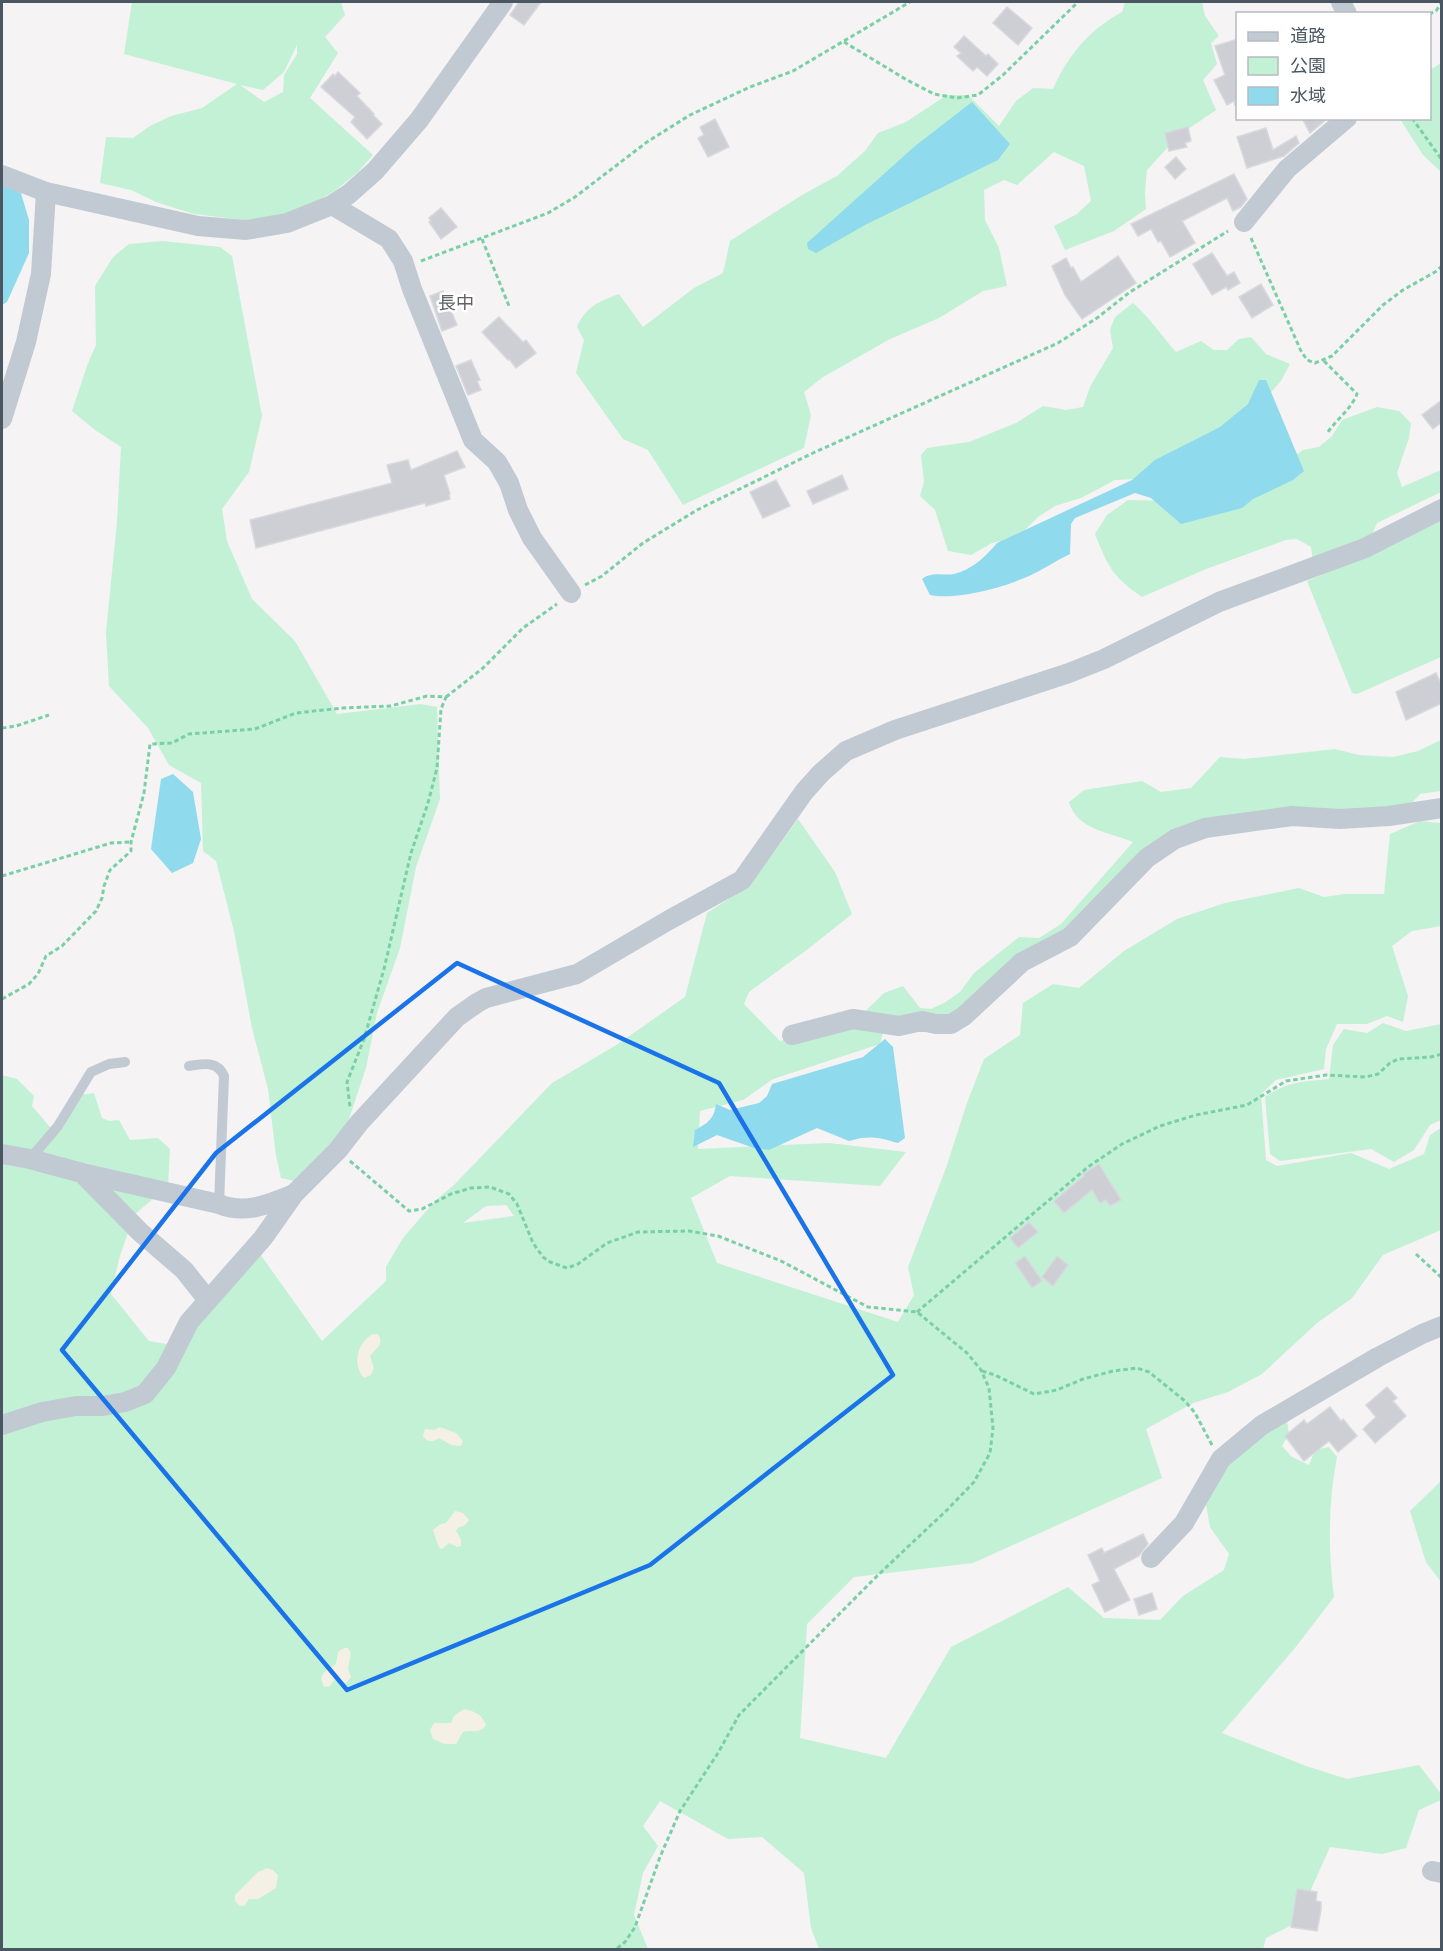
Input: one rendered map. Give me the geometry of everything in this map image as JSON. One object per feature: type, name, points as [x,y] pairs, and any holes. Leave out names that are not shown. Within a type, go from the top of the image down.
[{"type":"street","points":[[2,175],[46,192],[198,226],[246,230],[272,227],[332,206],[375,171],[419,120],[502,2]]},
{"type":"street","points":[[1244,222],[1287,170],[1345,120]]},
{"type":"street","points":[[2,419],[26,342],[41,274],[46,192]]},
{"type":"street","points":[[332,206],[389,239],[405,266],[412,289],[473,440],[497,462],[509,483],[518,510],[532,538],[572,593]]},
{"type":"street","points":[[2,1425],[42,1412],[76,1406],[103,1406],[125,1402],[145,1394],[166,1368],[189,1322],[207,1299],[263,1238],[294,1194],[338,1150],[359,1123],[450,1024],[486,998],[577,974],[742,880],[804,792],[846,751],[895,730],[1069,673],[1104,659],[1219,602],[1365,548],[1442,509]]},
{"type":"street","points":[[792,1035],[853,1019],[900,1026],[921,1021],[951,1024],[964,1016],[1022,962],[1070,937],[1147,858],[1175,839],[1205,828],[1292,816],[1340,819],[1389,816],[1442,808]]},
{"type":"street","points":[[2,1154],[219,1204],[230,1209],[248,1210],[294,1194]]},
{"type":"street","points":[[82,1173],[140,1232],[184,1270],[207,1299]]},
{"type":"street","points":[[1151,1558],[1184,1523],[1221,1460],[1262,1425],[1395,1348],[1442,1326]]},
{"type":"lane","points":[[30,1159],[58,1126],[91,1072],[109,1064],[125,1062]]},
{"type":"lane","points":[[189,1066],[210,1063],[221,1070],[224,1076],[219,1204]]},
{"type":"path","points":[[405,266],[548,213],[566,203],[637,148],[690,116],[750,87],[794,71],[910,2]]},
{"type":"path","points":[[844,42],[934,94],[957,98],[978,95],[1003,75],[1078,2]]},
{"type":"path","points":[[1431,13],[1436,11],[1442,3]]},
{"type":"path","points":[[1413,120],[1442,159]]},
{"type":"path","points":[[359,1123],[350,1112],[347,1082],[381,979],[411,853],[437,768],[441,709],[446,697],[483,668],[523,628],[572,593],[602,576],[643,543],[697,510],[877,424],[1058,343],[1097,318],[1130,292],[1244,222],[1301,351],[1306,360],[1315,363],[1332,356],[1402,290],[1442,266]]},
{"type":"path","points":[[482,239],[509,306]]},
{"type":"path","points":[[1324,361],[1357,394],[1353,405],[1339,417],[1328,432]]},
{"type":"path","points":[[2,999],[29,984],[38,974],[46,956],[62,946],[96,911],[110,870],[131,851],[131,842],[144,793],[150,744],[172,743],[189,734],[255,729],[296,713],[391,706],[427,696],[446,697]]},
{"type":"path","points":[[2,728],[16,726],[49,715]]},
{"type":"path","points":[[2,876],[111,843],[131,842]]},
{"type":"path","points":[[917,1312],[1088,1167],[1122,1144],[1160,1126],[1247,1105],[1286,1081],[1326,1075],[1365,1077],[1378,1074],[1398,1059],[1442,1054]]},
{"type":"path","points":[[338,1150],[409,1211],[422,1209],[451,1194],[471,1188],[490,1187],[509,1194],[517,1204],[533,1243],[543,1257],[567,1268],[578,1264],[607,1243],[638,1232],[689,1231],[718,1236],[781,1261],[868,1307],[917,1312],[967,1353],[981,1370],[989,1388],[993,1428],[990,1453],[974,1482],[877,1576],[740,1715],[680,1811],[660,1857],[635,1927],[625,1942],[615,1950]]},
{"type":"path","points":[[1416,1254],[1442,1278]]},
{"type":"path","points":[[981,1370],[1034,1394],[1057,1390],[1083,1379],[1113,1371],[1137,1368],[1149,1372],[1185,1401],[1195,1413],[1221,1460]]},
{"type":"highlighted area","points":[[457,963],[719,1083],[893,1375],[650,1565],[347,1690],[62,1350],[216,1153]]},
{"type":"green space","points":[[132,2],[341,2],[345,15],[325,37],[338,53],[310,98],[373,155],[358,172],[336,190],[294,215],[245,220],[194,214],[156,202],[131,190],[100,183],[106,137],[133,138],[150,126],[171,116],[202,108],[237,84],[124,54]],"holes":[[[297,45],[297,54],[284,75],[283,92],[264,102],[240,85],[263,90],[284,72]]]},
{"type":"green space","points":[[1125,2],[1202,2],[1205,16],[1219,36],[1211,43],[1217,64],[1203,80],[1216,110],[1178,136],[1147,170],[1146,209],[1114,231],[1065,250],[1054,226],[1077,214],[1091,201],[1084,166],[1054,152],[1017,185],[1004,180],[984,190],[985,220],[999,248],[1007,286],[983,291],[939,318],[890,339],[823,377],[804,392],[811,415],[804,448],[683,505],[648,450],[623,439],[576,373],[584,340],[577,327],[584,314],[599,302],[619,294],[643,327],[694,288],[723,273],[730,241],[802,195],[837,176],[865,151],[878,133],[906,122],[947,95],[968,95],[999,126],[1016,101],[1033,88],[1053,89],[1065,65],[1081,44],[1099,27],[1122,12]]},
{"type":"green space","points":[[1441,63],[1441,172],[1423,155],[1401,120],[1431,120],[1431,69]]},
{"type":"green space","points":[[163,241],[220,247],[232,256],[262,416],[249,472],[222,509],[227,541],[252,599],[295,641],[337,714],[421,704],[437,707],[440,799],[416,867],[400,948],[377,1013],[366,1068],[348,1122],[335,1145],[299,1182],[281,1178],[268,1089],[252,1028],[234,931],[216,861],[203,851],[201,783],[169,765],[148,728],[109,686],[106,632],[117,522],[121,447],[72,411],[96,345],[95,286],[113,257],[129,244]]},
{"type":"green space","points":[[1133,303],[1176,352],[1201,341],[1214,350],[1227,350],[1239,339],[1251,337],[1266,354],[1290,364],[1281,381],[1264,400],[1154,478],[1115,480],[1081,498],[1055,506],[1038,517],[1018,537],[992,543],[971,555],[948,551],[935,510],[920,496],[924,482],[921,455],[927,448],[969,442],[1016,423],[1043,406],[1066,410],[1083,407],[1090,387],[1113,348],[1110,330],[1115,317]]},
{"type":"green space","points":[[1377,407],[1399,411],[1411,423],[1409,438],[1397,473],[1402,487],[1441,470],[1441,492],[1377,523],[1370,539],[1313,563],[1311,547],[1297,539],[1286,540],[1206,569],[1142,597],[1112,570],[1095,534],[1107,515],[1128,500],[1170,501],[1280,467],[1303,450],[1319,447],[1332,436],[1342,420]]},
{"type":"green space","points":[[1441,515],[1441,657],[1357,694],[1352,693],[1307,581],[1369,555]]},
{"type":"green space","points":[[1441,740],[1441,791],[1420,794],[1409,806],[1188,833],[1066,933],[963,1007],[943,1016],[884,1029],[880,1044],[773,1079],[743,1100],[700,1111],[698,1149],[829,1143],[906,1152],[880,1186],[730,1176],[691,1198],[717,1263],[898,1322],[914,1295],[908,1267],[984,1059],[1020,1035],[1023,1003],[1053,984],[1079,988],[1124,951],[1177,919],[1225,903],[1299,888],[1324,897],[1345,894],[1384,894],[1390,834],[1420,821],[1441,823],[1441,926],[1412,931],[1392,946],[1408,996],[1403,1022],[1387,1016],[1367,1024],[1337,1024],[1326,1049],[1324,1069],[1276,1080],[1261,1094],[1266,1160],[1277,1166],[1351,1153],[1389,1169],[1424,1154],[1430,1135],[1441,1128],[1441,1230],[1383,1255],[1352,1298],[1317,1323],[1262,1374],[1228,1392],[1193,1403],[1146,1429],[1162,1478],[973,1563],[854,1577],[807,1624],[800,1738],[886,1758],[951,1647],[1068,1587],[1104,1618],[1160,1620],[1183,1596],[1224,1570],[1229,1554],[1210,1527],[1205,1499],[1225,1464],[1286,1414],[1289,1434],[1282,1446],[1292,1457],[1309,1465],[1315,1450],[1329,1447],[1337,1457],[1330,1527],[1334,1597],[1295,1648],[1222,1733],[1306,1766],[1347,1779],[1419,1765],[1441,1794],[1441,1800],[1419,1810],[1406,1848],[1382,1854],[1330,1847],[1296,1923],[1266,1938],[1263,1949],[819,1949],[811,1928],[804,1873],[762,1837],[728,1839],[660,1801],[643,1826],[658,1846],[643,1873],[634,1915],[648,1949],[2,1949],[2,1075],[17,1079],[34,1096],[32,1106],[56,1134],[80,1095],[94,1093],[102,1118],[109,1121],[119,1120],[130,1140],[158,1138],[170,1149],[168,1186],[134,1215],[119,1259],[111,1294],[149,1341],[173,1345],[260,1254],[322,1341],[386,1281],[386,1267],[403,1238],[435,1201],[454,1185],[552,1083],[618,1044],[685,997],[707,913],[749,886],[798,819],[835,872],[852,914],[749,992],[744,1004],[780,1041],[855,1021],[884,993],[903,986],[920,1008],[931,1009],[960,992],[974,973],[1019,937],[1039,938],[1061,924],[1133,842],[1095,829],[1079,819],[1069,802],[1084,790],[1142,781],[1161,792],[1191,788],[1220,757],[1244,759],[1335,749],[1359,755],[1393,757],[1418,751]],"holes":[[[506,1205],[514,1216],[463,1223],[486,1206]]]},
{"type":"green space","points":[[1383,1023],[1406,1031],[1441,1024],[1441,1120],[1430,1125],[1414,1150],[1394,1162],[1371,1149],[1280,1161],[1270,1154],[1265,1097],[1288,1085],[1329,1079],[1333,1045],[1344,1029],[1367,1033]]},
{"type":"green space","points":[[1441,1481],[1441,1582],[1426,1562],[1410,1511]]},
{"type":"sand","points":[[373,1334],[378,1334],[380,1344],[370,1356],[374,1368],[371,1375],[364,1378],[358,1367],[358,1354],[363,1342]]},
{"type":"sand","points":[[440,1427],[456,1433],[463,1441],[461,1446],[451,1445],[439,1438],[428,1441],[423,1436],[425,1429],[434,1430]]},
{"type":"sand","points":[[455,1511],[463,1513],[469,1520],[456,1531],[461,1539],[461,1546],[457,1547],[449,1543],[442,1549],[439,1548],[433,1530],[446,1523]]},
{"type":"sand","points":[[348,1648],[351,1653],[348,1669],[351,1677],[346,1683],[335,1679],[330,1686],[324,1687],[322,1676],[325,1671],[336,1664],[338,1652]]},
{"type":"sand","points":[[464,1709],[477,1714],[486,1725],[478,1731],[463,1732],[456,1744],[445,1744],[433,1739],[430,1730],[434,1723],[451,1723],[454,1716]]},
{"type":"sand","points":[[267,1868],[278,1875],[276,1888],[258,1899],[249,1899],[244,1906],[240,1906],[235,1901],[235,1895],[258,1872]]},
{"type":"water","points":[[972,102],[1010,144],[998,160],[865,225],[816,253],[808,249],[807,243],[915,146]]},
{"type":"water","points":[[2,184],[20,190],[29,220],[29,253],[7,302],[2,305]]},
{"type":"water","points":[[1259,380],[1266,380],[1304,471],[1293,480],[1253,499],[1242,508],[1181,524],[1151,498],[1135,493],[1075,518],[1071,524],[1070,554],[1032,575],[975,593],[950,596],[930,595],[922,579],[934,574],[954,574],[973,566],[997,543],[1132,480],[1155,460],[1220,427],[1248,404]]},
{"type":"water","points":[[173,774],[193,792],[201,839],[193,863],[172,873],[151,849],[161,779]]},
{"type":"water","points":[[885,1039],[893,1047],[905,1138],[898,1143],[873,1138],[849,1141],[817,1128],[769,1150],[754,1148],[717,1135],[693,1147],[695,1130],[710,1120],[716,1104],[730,1110],[759,1103],[767,1096],[772,1084],[863,1057]]},
{"type":"building","points":[[519,2],[541,2],[524,25],[510,15]]},
{"type":"building","points":[[1007,7],[1032,28],[1018,45],[993,23]]},
{"type":"building","points":[[964,36],[998,64],[987,76],[977,67],[973,71],[957,56],[961,53],[954,47]]},
{"type":"building","points":[[1236,40],[1236,105],[1234,101],[1227,105],[1214,80],[1225,75],[1215,46]]},
{"type":"building","points":[[338,72],[360,93],[357,96],[382,124],[367,139],[351,122],[355,117],[321,87],[333,74],[335,76]]},
{"type":"building","points":[[715,119],[729,147],[708,157],[698,138],[704,135],[700,127]]},
{"type":"building","points":[[1303,120],[1326,120],[1310,133]]},
{"type":"building","points":[[1188,127],[1191,141],[1185,143],[1187,147],[1169,151],[1165,133]]},
{"type":"building","points":[[1266,128],[1273,150],[1296,136],[1299,143],[1284,156],[1247,168],[1237,137]]},
{"type":"building","points":[[1176,157],[1186,169],[1175,179],[1165,167]]},
{"type":"building","points":[[1234,174],[1247,199],[1241,207],[1233,211],[1227,198],[1182,221],[1195,243],[1170,257],[1151,229],[1138,236],[1131,224]]},
{"type":"building","points":[[441,208],[457,227],[441,239],[429,222],[431,221],[429,218]]},
{"type":"building","points":[[1212,253],[1227,276],[1234,272],[1240,283],[1228,290],[1226,287],[1212,295],[1193,264]]},
{"type":"building","points":[[1118,256],[1136,283],[1082,319],[1065,295],[1052,266],[1066,258],[1081,282]]},
{"type":"building","points":[[1261,284],[1273,305],[1252,318],[1239,297]]},
{"type":"building","points":[[443,291],[457,325],[442,331],[430,296]]},
{"type":"building","points":[[499,317],[523,342],[526,340],[536,353],[516,368],[482,332]]},
{"type":"building","points":[[471,360],[480,380],[477,381],[481,390],[468,395],[456,366]]},
{"type":"building","points":[[1442,400],[1442,422],[1433,429],[1422,415]]},
{"type":"building","points":[[457,451],[465,467],[444,475],[450,499],[426,506],[425,503],[256,548],[250,520],[392,483],[387,465],[408,460],[411,470]]},
{"type":"building","points":[[842,475],[848,489],[813,504],[807,491]]},
{"type":"building","points":[[776,480],[790,506],[763,518],[750,492]]},
{"type":"building","points":[[1436,673],[1442,686],[1442,703],[1406,720],[1396,692]]},
{"type":"building","points":[[1099,1164],[1121,1200],[1110,1206],[1106,1200],[1100,1203],[1092,1190],[1064,1213],[1054,1201],[1084,1176],[1083,1174]]},
{"type":"building","points":[[1029,1222],[1038,1232],[1018,1248],[1010,1238]]},
{"type":"building","points":[[1025,1256],[1042,1281],[1032,1288],[1015,1263]]},
{"type":"building","points":[[1057,1256],[1068,1265],[1053,1286],[1042,1277]]},
{"type":"building","points":[[1387,1387],[1397,1398],[1393,1401],[1406,1416],[1375,1443],[1363,1429],[1376,1417],[1366,1405]]},
{"type":"building","points":[[1330,1407],[1357,1436],[1338,1452],[1329,1441],[1304,1461],[1285,1436],[1304,1420],[1307,1424]]},
{"type":"building","points":[[1143,1534],[1148,1544],[1139,1556],[1114,1569],[1130,1600],[1105,1612],[1092,1585],[1100,1581],[1088,1555],[1102,1548],[1104,1553]]},
{"type":"building","points":[[1152,1593],[1157,1609],[1139,1615],[1134,1599]]},
{"type":"building","points":[[1297,1889],[1317,1892],[1316,1901],[1321,1902],[1321,1910],[1317,1931],[1291,1927]]},
{"type":"district","name":"長中","points":[[456,303]]}]
